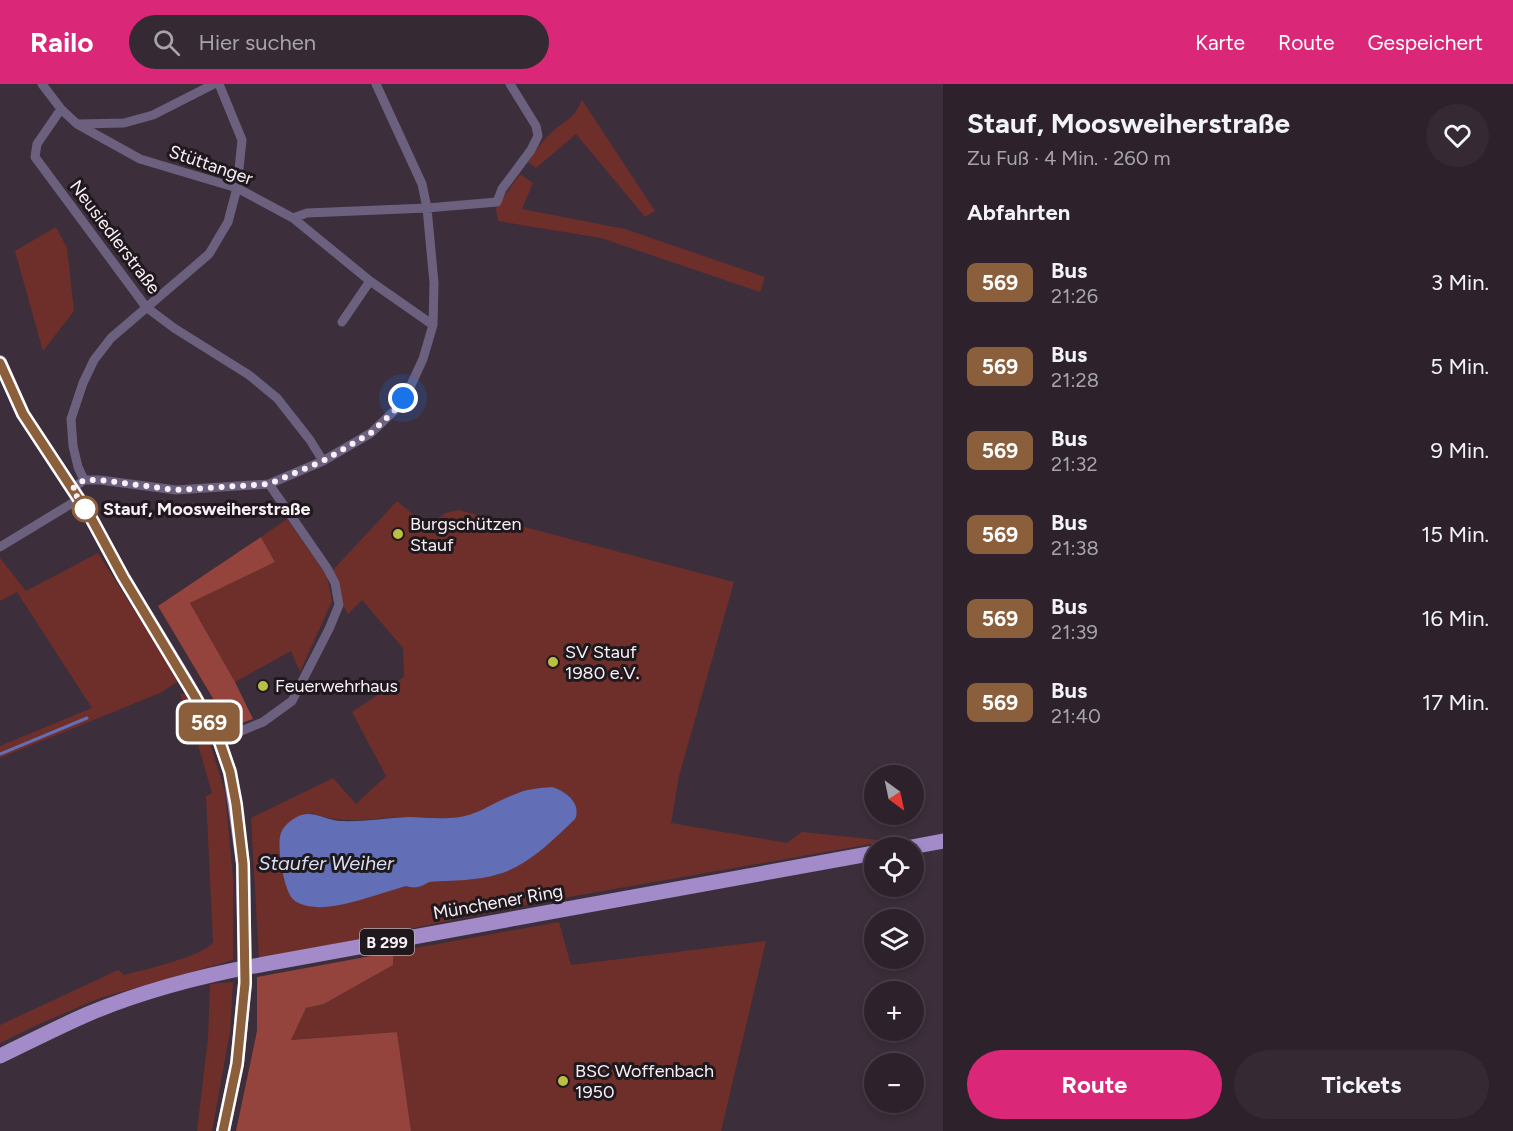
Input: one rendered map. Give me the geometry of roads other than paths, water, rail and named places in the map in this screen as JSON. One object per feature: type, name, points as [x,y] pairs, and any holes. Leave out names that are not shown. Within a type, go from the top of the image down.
[{"type":"main road","points":[[924,845],[943,841]]},
{"type":"main road","name":"Münchener Ring","points":[[0,1056],[87,1015],[151,991],[202,977],[864,855]]},
{"type":"street","name":"Stüttanger","points":[[42,84],[76,124],[140,159],[237,189],[293,218],[370,281],[433,326]]},
{"type":"street","points":[[76,124],[124,123],[153,115],[217,84],[242,140],[237,189],[228,222],[209,254],[111,338],[94,360],[76,401],[71,419],[73,446],[84,480]]},
{"type":"street","points":[[84,480],[176,490],[269,484],[323,461],[371,433],[395,410],[411,385],[423,359],[433,326],[434,283],[427,208],[422,184],[391,113],[375,84]]},
{"type":"street","points":[[293,218],[307,213],[427,208],[497,202],[502,189],[531,150],[538,136],[536,126],[510,84]]},
{"type":"street","name":"Neusiedlerstraße","points":[[61,109],[37,144],[35,157],[146,307],[174,328],[249,375],[277,398],[310,440],[323,461]]},
{"type":"street","points":[[342,322],[370,281]]},
{"type":"street","points":[[0,362],[23,414],[76,494],[186,681],[219,740],[230,772],[243,864],[245,983],[237,1064],[223,1131]]},
{"type":"street","points":[[0,547],[76,494],[84,480]]},
{"type":"street","points":[[219,740],[263,722],[292,701],[330,629],[339,605],[335,583],[327,568],[269,484]]},
{"type":"water","name":"Staufer Weiher","points":[[552,787],[567,795],[574,803],[577,813],[575,819],[540,851],[510,870],[482,878],[429,882],[416,887],[406,886],[357,901],[318,907],[308,906],[294,900],[286,886],[279,847],[282,830],[292,820],[302,815],[313,814],[334,820],[349,821],[408,817],[459,817],[475,813],[523,791]]},
{"type":"waterway","points":[[0,754],[87,718]]},
{"type":"place","name":"Stauf, Moosweiherstraße","points":[[85,509]]},
{"type":"place","name":"Burgschützen Stauf","points":[[398,534]]},
{"type":"place","name":"SV Stauf 1980 e.V.","points":[[553,662]]},
{"type":"place","name":"Feuerwehrhaus","points":[[263,686]]},
{"type":"place","name":"BSC Woffenbach 1950","points":[[563,1081]]}]
